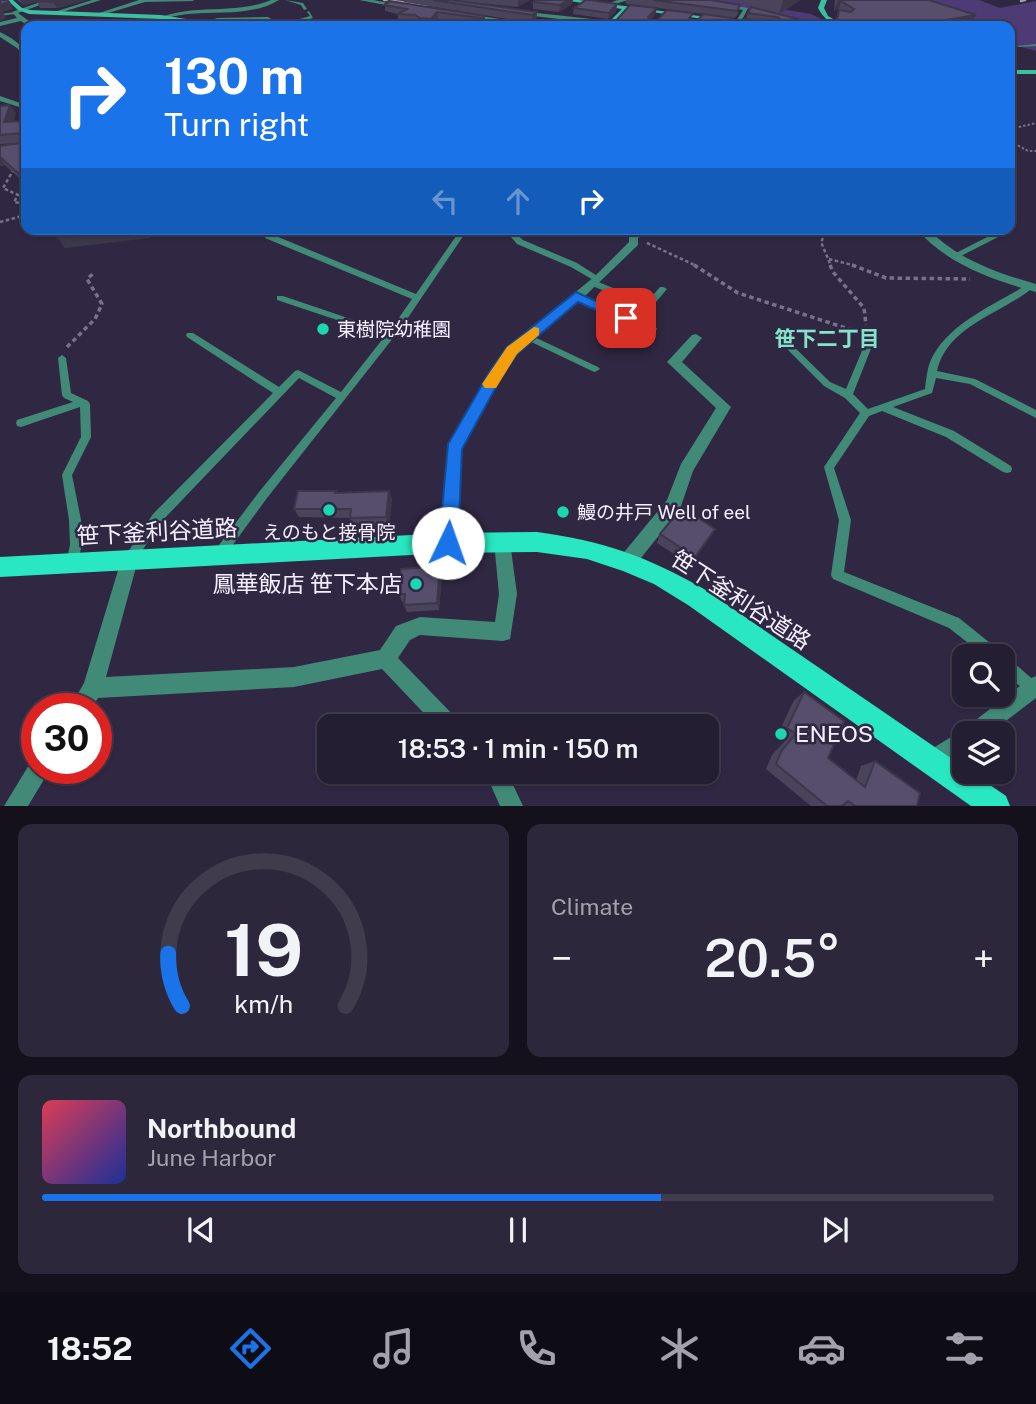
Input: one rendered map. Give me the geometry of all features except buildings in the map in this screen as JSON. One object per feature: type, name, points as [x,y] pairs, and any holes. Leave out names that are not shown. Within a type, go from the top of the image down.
[{"type":"main road","name":"笹下釜利谷道路","points":[[0,566],[217,557],[448,543],[537,542],[587,549],[662,577],[696,597],[996,806]]},
{"type":"street","points":[[10,0],[23,21]]},
{"type":"street","points":[[17,11],[51,0]]},
{"type":"street","points":[[54,13],[98,0]]},
{"type":"street","points":[[96,15],[145,0],[204,1]]},
{"type":"street","points":[[154,21],[187,7],[268,8],[276,0]]},
{"type":"street","points":[[362,0],[408,7]]},
{"type":"street","points":[[566,0],[625,5]]},
{"type":"street","points":[[824,0],[821,8],[824,14],[834,21]]},
{"type":"street","points":[[608,1],[721,21]]},
{"type":"street","points":[[575,7],[584,2]]},
{"type":"street","points":[[708,3],[746,9],[739,21]]},
{"type":"street","points":[[612,21],[625,5]]},
{"type":"street","points":[[518,13],[528,6]]},
{"type":"street","points":[[17,11],[160,17],[192,21]]},
{"type":"street","points":[[508,12],[580,21]]},
{"type":"street","points":[[559,18],[567,12]]},
{"type":"street","points":[[458,15],[499,21]]},
{"type":"street","points":[[0,24],[20,19]]},
{"type":"street","points":[[0,34],[21,50]]},
{"type":"street","points":[[1015,72],[1036,72]]},
{"type":"street","points":[[0,98],[21,105]]},
{"type":"street","points":[[448,543],[454,449],[495,375],[512,351],[595,281],[634,243],[633,237],[637,235]]},
{"type":"street","points":[[927,235],[956,255],[1003,279],[1033,287]]},
{"type":"street","points":[[576,296],[651,329]]},
{"type":"street","points":[[627,562],[674,504],[685,469],[724,407],[674,362],[696,338]]},
{"type":"street","points":[[93,688],[294,677],[386,659],[403,634],[420,626],[503,632],[508,594],[502,542]]},
{"type":"street","points":[[90,693],[129,560]]},
{"type":"street","points":[[386,659],[439,714]]},
{"type":"street","points":[[988,721],[1035,687]]},
{"type":"street","points":[[933,761],[952,748]]},
{"type":"street","points":[[15,806],[29,784]]},
{"type":"street","points":[[502,784],[512,806]]},
{"type":"lane","points":[[287,0],[302,4],[312,17],[297,21]]},
{"type":"lane","points":[[746,9],[756,12]]},
{"type":"lane","points":[[0,15],[17,11]]},
{"type":"lane","points":[[658,19],[664,12]]},
{"type":"lane","points":[[696,21],[699,17]]},
{"type":"lane","points":[[777,17],[792,21]]},
{"type":"lane","points":[[212,21],[268,18],[272,21]]},
{"type":"lane","points":[[1018,47],[1036,45]]},
{"type":"lane","points":[[217,557],[250,510],[390,335],[443,255],[460,235]]},
{"type":"lane","points":[[513,235],[520,242],[574,265],[595,281],[648,306],[663,289]]},
{"type":"lane","points":[[956,255],[998,235]]},
{"type":"lane","points":[[268,236],[415,298]]},
{"type":"lane","points":[[980,644],[954,623],[837,575],[845,520],[829,467],[866,413],[929,391],[934,361],[944,347],[965,328],[1033,287]]},
{"type":"lane","points":[[280,298],[390,335]]},
{"type":"lane","points":[[848,395],[867,346],[867,334]]},
{"type":"lane","points":[[190,335],[279,392]]},
{"type":"lane","points":[[528,337],[595,369]]},
{"type":"lane","points":[[783,342],[827,384],[848,395],[866,413]]},
{"type":"lane","points":[[62,358],[67,395],[85,404],[86,437],[67,475],[75,520],[76,545],[72,563]]},
{"type":"lane","points":[[129,560],[157,518],[298,373],[341,396]]},
{"type":"lane","points":[[932,374],[972,381],[1036,414]]},
{"type":"lane","points":[[21,423],[82,403]]},
{"type":"lane","points":[[882,407],[950,434],[1007,469]]},
{"type":"lane","points":[[1015,672],[1035,687]]},
{"type":"path","points":[[1015,128],[1036,123]]},
{"type":"path","points":[[1015,144],[1028,151],[1036,150]]},
{"type":"path","points":[[16,164],[3,188],[18,195],[14,202],[21,203]]},
{"type":"path","points":[[0,222],[21,216]]},
{"type":"path","points":[[633,237],[705,270],[737,293],[867,334],[864,308],[833,272],[821,242],[824,235]]},
{"type":"path","points":[[829,259],[845,262],[886,278],[1003,279]]},
{"type":"path","points":[[62,358],[78,335],[95,319],[102,304],[87,279],[95,272]]},
{"type":"shaded area","points":[[696,0],[746,0],[757,5],[811,14],[825,21],[795,21],[733,5]]},
{"type":"shaded area","points":[[879,0],[979,0],[1000,8],[1036,1],[1036,51],[1015,45],[1015,21],[943,21]]},
{"type":"railway","points":[[384,0],[427,5]]},
{"type":"railway","points":[[1021,1],[1025,0]]},
{"type":"railway","points":[[514,18],[536,21]]},
{"type":"slow traffic","points":[[490,384],[512,351],[534,331]]},
{"type":"place","name":"東樹院幼稚園","points":[[323,329]]},
{"type":"place","name":"えのもと接骨院","points":[[329,510]]},
{"type":"place","name":"鰻の井戸 Well of eel","points":[[563,512]]},
{"type":"place","name":"鳳華飯店 笹下本店","points":[[416,584]]},
{"type":"place","name":"ENEOS","points":[[781,734]]},
{"type":"district","name":"笹下二丁目","points":[[827,339]]},
{"type":"route","points":[[448,543],[454,449],[495,375],[512,351],[576,296],[626,318]]}]
